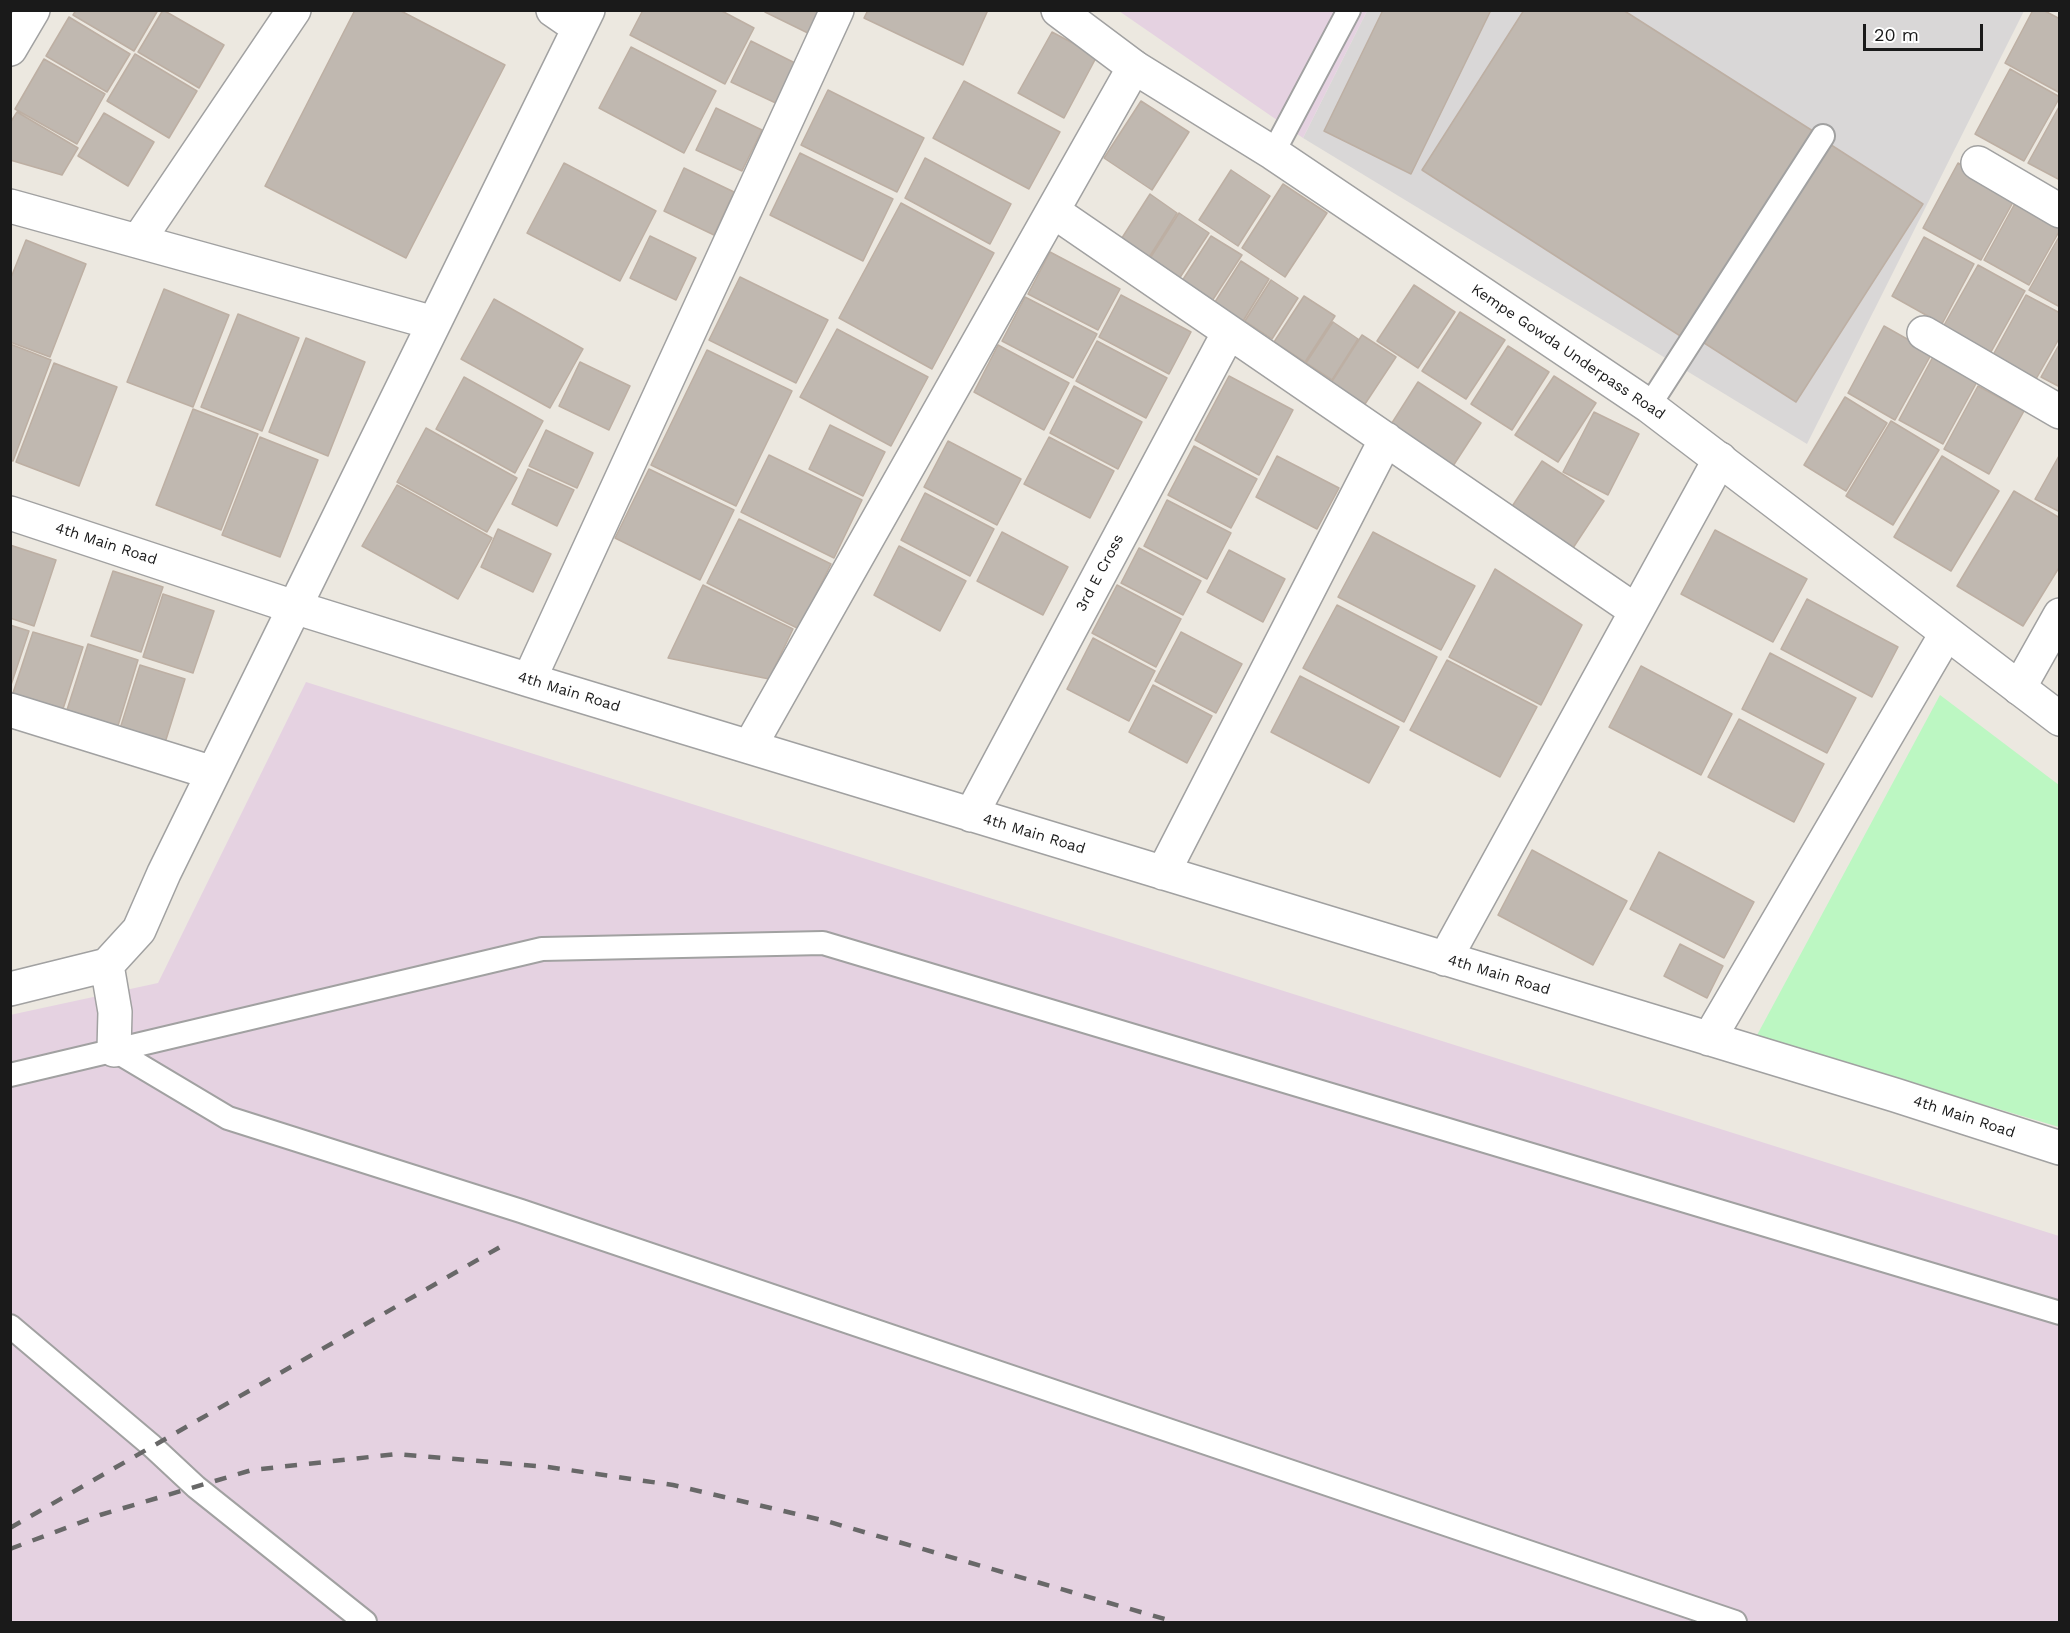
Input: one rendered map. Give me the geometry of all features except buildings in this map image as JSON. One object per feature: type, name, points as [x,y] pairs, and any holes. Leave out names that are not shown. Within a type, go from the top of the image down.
[{"type":"street","points":[[10,49],[33,10]]},
{"type":"street","points":[[138,241],[294,10]]},
{"type":"street","points":[[529,680],[837,10]]},
{"type":"street","name":"Kempe Gowda Underpass Road","points":[[1058,10],[1134,67],[1273,153],[1649,406],[2060,719]]},
{"type":"street","points":[[10,989],[107,965],[139,930],[213,772],[434,323],[573,16]]},
{"type":"street","points":[[750,746],[1134,67]]},
{"type":"street","points":[[1978,163],[2060,211]]},
{"type":"street","points":[[10,206],[434,323]]},
{"type":"street","points":[[1053,211],[1636,611]]},
{"type":"street","name":"3rd E Cross","points":[[971,815],[1229,332]]},
{"type":"street","points":[[1924,333],[2060,412]]},
{"type":"street","points":[[1163,873],[1386,439]]},
{"type":"street","points":[[1444,959],[1720,459]]},
{"type":"street","name":"4th Main Road","points":[[10,513],[294,607],[529,680],[1896,1095],[2060,1148]]},
{"type":"street","points":[[2019,688],[2060,615]]},
{"type":"street","points":[[1709,1039],[1946,634]]},
{"type":"street","points":[[10,710],[213,772]]},
{"type":"street","points":[[107,965],[115,1012],[114,1050]]},
{"type":"lane","points":[[1273,153],[1349,10]]},
{"type":"lane","points":[[1649,406],[1823,136]]},
{"type":"lane","points":[[10,1075],[542,949],[823,944],[2060,1313]]},
{"type":"lane","points":[[114,1050],[228,1118],[532,1215],[1735,1623]]},
{"type":"lane","points":[[10,1326],[152,1446],[196,1487],[365,1623]]},
{"type":"shaded area","points":[[1119,11],[1367,11],[1303,138]]},
{"type":"shaded area","points":[[1367,11],[2024,11],[1807,444],[1303,138]]},
{"type":"shaded area","points":[[306,682],[2059,1236],[2059,1622],[11,1622],[10,1015],[158,983]]},
{"type":"green space","points":[[1940,695],[2059,785],[2059,1127],[1756,1037]]},
{"type":"railway","points":[[10,1528],[507,1243]]},
{"type":"railway","points":[[10,1549],[100,1515],[252,1470],[397,1454],[548,1467],[673,1485],[826,1521],[1175,1622]]}]
